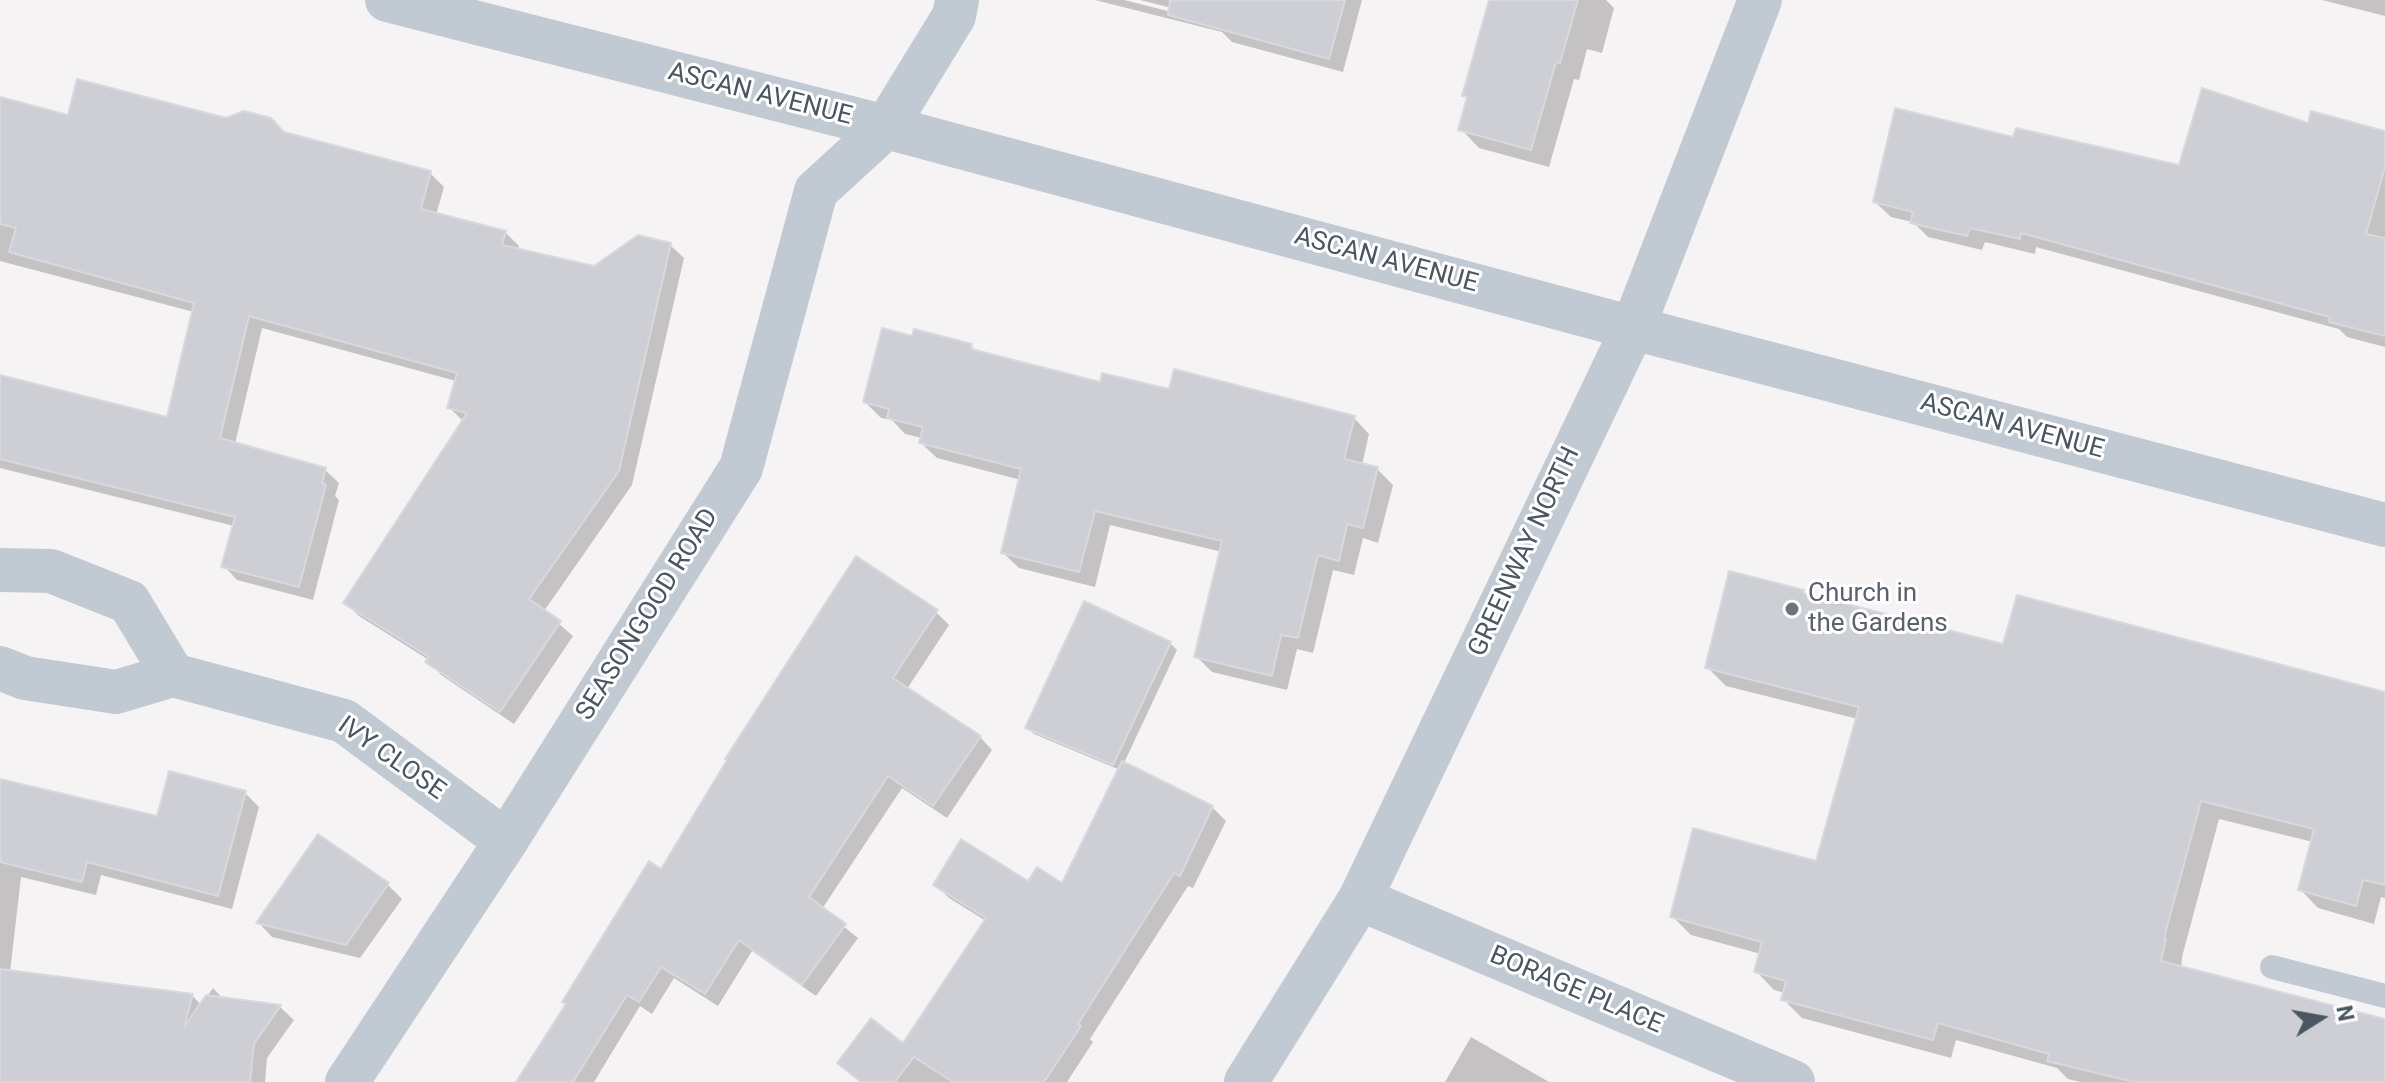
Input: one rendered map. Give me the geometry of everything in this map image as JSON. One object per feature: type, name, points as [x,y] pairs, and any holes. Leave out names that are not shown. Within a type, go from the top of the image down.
[{"type":"street","name":"ASCAN AVENUE","points":[[387,0],[886,127],[1633,328],[2385,525]]},
{"type":"street","name":"SEASONGOOD ROAD","points":[[347,1082],[506,841],[741,468],[816,191],[886,127],[954,16],[957,0]]},
{"type":"street","name":"GREENWAY NORTH","points":[[1246,1082],[1360,899],[1633,328],[1760,0]]},
{"type":"street","points":[[0,570],[51,571],[129,602],[173,675],[116,692],[25,678],[0,668]]},
{"type":"street","name":"IVY CLOSE","points":[[173,675],[344,721],[506,841]]},
{"type":"street","name":"BORAGE PLACE","points":[[1360,899],[1793,1082]]},
{"type":"lane","points":[[2272,967],[2385,996]]},
{"type":"building","points":[[1170,0],[1345,0],[1329,59],[1168,15]]},
{"type":"building","points":[[1489,0],[1578,0],[1560,63],[1556,62],[1531,150],[1458,130],[1467,97],[1462,96]]},
{"type":"building","points":[[77,79],[226,118],[244,111],[271,118],[284,132],[431,171],[421,209],[506,231],[502,245],[594,266],[638,235],[671,243],[619,471],[529,599],[561,621],[500,712],[425,662],[429,657],[343,603],[467,413],[447,408],[457,373],[249,316],[220,438],[326,468],[322,483],[326,485],[299,587],[221,567],[235,517],[0,459],[0,375],[167,417],[194,303],[9,252],[16,228],[0,224],[0,97],[68,115]]},
{"type":"building","points":[[2202,88],[2308,123],[2311,111],[2385,131],[2385,167],[2366,234],[2385,238],[2385,336],[2329,322],[2330,317],[2021,233],[2020,239],[1970,228],[1967,236],[1910,223],[1913,212],[1873,202],[1895,108],[2013,137],[2016,128],[2179,165]]},
{"type":"building","points":[[882,328],[912,336],[914,329],[972,344],[971,349],[1100,382],[1102,373],[1169,389],[1174,369],[1355,416],[1344,459],[1378,467],[1363,528],[1347,524],[1339,561],[1318,555],[1298,638],[1281,635],[1272,676],[1194,657],[1222,541],[1095,511],[1079,572],[1001,553],[1021,469],[919,443],[923,427],[887,418],[889,409],[863,402]]},
{"type":"building","points":[[856,556],[938,610],[893,678],[981,736],[933,806],[888,776],[809,897],[846,924],[802,985],[739,940],[705,994],[661,967],[639,1002],[627,995],[573,1082],[516,1082],[566,1004],[562,1002],[649,861],[661,869],[725,759]]},
{"type":"building","points":[[1729,571],[2003,644],[2017,595],[2385,692],[2385,885],[2363,880],[2356,906],[2298,890],[2314,829],[2201,801],[2164,938],[2161,961],[2385,1019],[2385,1082],[2134,1082],[2047,1061],[2049,1054],[1938,1023],[1933,1040],[1781,1000],[1786,981],[1754,972],[1762,942],[1670,917],[1693,828],[1816,861],[1859,707],[1705,668]]},
{"type":"building","points":[[1084,601],[1171,642],[1113,765],[1025,728]]},
{"type":"building","points":[[1122,761],[1213,806],[1180,876],[1174,873],[1044,1082],[953,1082],[914,1057],[895,1082],[861,1082],[837,1063],[871,1018],[903,1043],[986,918],[933,885],[961,839],[1028,881],[1037,867],[1062,883]]},
{"type":"building","points":[[169,771],[246,791],[218,896],[87,862],[82,882],[0,862],[0,779],[157,816]]},
{"type":"building","points":[[318,834],[389,883],[346,945],[256,923]]},
{"type":"building","points":[[0,969],[193,994],[184,1027],[206,995],[281,1005],[254,1044],[250,1082],[0,1082]]},
{"type":"place","name":"Church in the Gardens","points":[[1792,609]]}]
